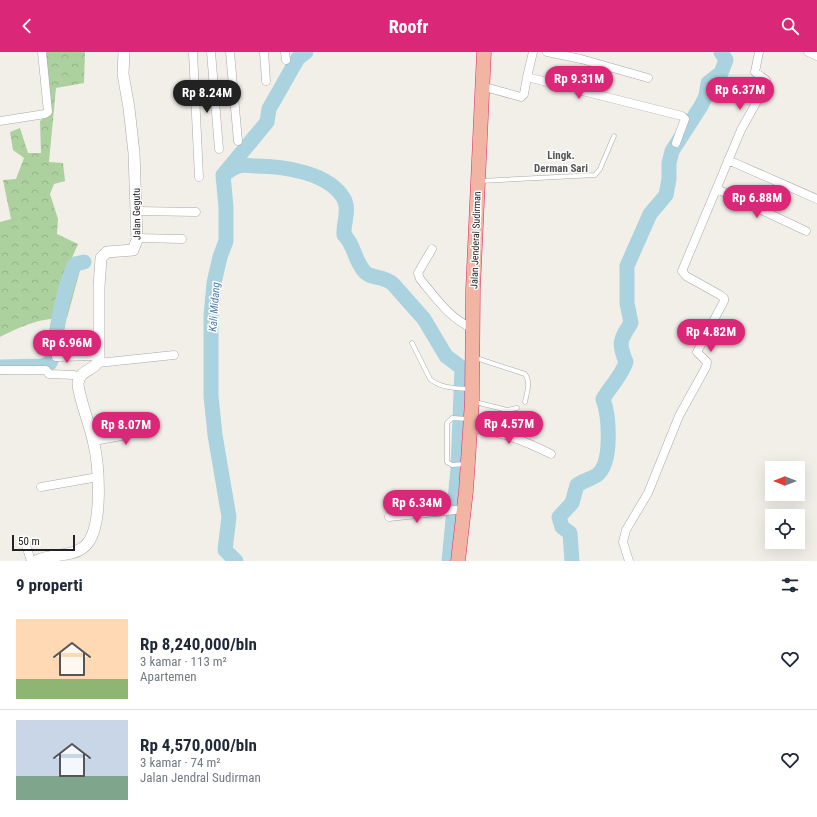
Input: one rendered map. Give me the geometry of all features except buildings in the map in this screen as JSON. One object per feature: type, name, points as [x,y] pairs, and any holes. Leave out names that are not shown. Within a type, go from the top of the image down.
[{"type":"highway","name":"Jalan Jenderal Sudirman","points":[[458,561],[457,510],[465,464],[472,357],[477,181],[484,52]]},
{"type":"street","points":[[0,120],[45,114],[48,112],[42,52]]},
{"type":"street","name":"Jalan Gegutu","points":[[98,359],[99,264],[101,258],[107,252],[133,250],[137,238],[137,211],[132,132],[122,67],[124,52]]},
{"type":"street","points":[[193,52],[199,176]]},
{"type":"street","points":[[211,52],[219,149]]},
{"type":"street","points":[[230,52],[238,141]]},
{"type":"street","points":[[264,52],[266,81]]},
{"type":"street","points":[[481,86],[521,97],[524,94],[533,52]]},
{"type":"street","points":[[546,52],[581,59],[648,78]]},
{"type":"street","points":[[629,561],[623,542],[626,530],[648,493],[679,416],[706,367],[706,362],[697,352],[724,301],[724,298],[720,295],[682,272],[741,130],[766,85],[766,80],[755,72],[759,52]]},
{"type":"street","points":[[808,52],[817,56]]},
{"type":"street","points":[[527,77],[682,116],[685,119],[676,143]]},
{"type":"street","points":[[728,160],[817,198]]},
{"type":"street","points":[[717,189],[806,231]]},
{"type":"street","points":[[137,211],[196,212]]},
{"type":"street","points":[[137,238],[182,239]]},
{"type":"street","points":[[432,249],[418,273],[420,279],[449,314],[458,321],[472,328]]},
{"type":"street","points":[[56,357],[98,359],[174,355]]},
{"type":"street","points":[[36,561],[76,551],[89,542],[95,526],[98,477],[94,441],[79,390],[80,377],[98,359]]},
{"type":"street","points":[[0,370],[46,370],[49,374],[74,375],[80,377]]},
{"type":"street","points":[[94,441],[126,435],[126,420]]},
{"type":"street","points":[[468,422],[519,438],[551,454]]},
{"type":"street","points":[[41,487],[98,477]]},
{"type":"street","points":[[389,517],[457,510]]},
{"type":"street","points":[[25,542],[32,561]]},
{"type":"lane","points":[[477,181],[595,175],[600,169],[614,136]]},
{"type":"lane","points":[[412,343],[430,379],[441,386],[456,388],[507,410],[517,408]]},
{"type":"lane","points":[[472,357],[524,374],[528,378],[529,385],[525,402]]},
{"type":"lane","points":[[465,464],[449,464],[446,459],[447,424],[450,419],[454,418],[468,422]]},
{"type":"green space","points":[[45,52],[85,52],[84,83],[56,88],[49,162],[63,163],[65,181],[54,184],[50,194],[58,219],[57,234],[78,244],[71,260],[79,274],[67,318],[49,319],[32,323],[0,337],[0,222],[11,219],[3,180],[16,179],[24,158],[13,150],[10,132],[20,128],[28,153],[41,153],[40,121],[51,111]]},
{"type":"waterway","name":"Kali Midang","points":[[236,561],[225,550],[229,517],[215,435],[211,396],[211,316],[214,283],[220,257],[226,241],[226,207],[223,175],[267,122],[269,109],[298,58],[306,52]]},
{"type":"waterway","points":[[572,561],[570,533],[562,527],[559,517],[572,503],[577,485],[597,475],[602,469],[606,460],[608,450],[608,427],[603,399],[626,362],[621,342],[631,323],[627,303],[627,266],[650,214],[666,195],[669,179],[669,163],[672,151],[701,106],[706,96],[708,83],[721,73],[726,60],[721,52]]},
{"type":"waterway","points":[[223,175],[241,165],[278,167],[304,172],[328,182],[337,190],[346,203],[344,235],[348,239],[361,268],[370,276],[385,279],[393,284],[424,319],[446,356],[462,368],[458,469],[449,561]]},
{"type":"waterway","points":[[1,367],[43,366],[50,363],[60,310],[70,275],[75,264],[84,262]]},
{"type":"district","name":"Lingk. Derman Sari","points":[[561,161]]}]
